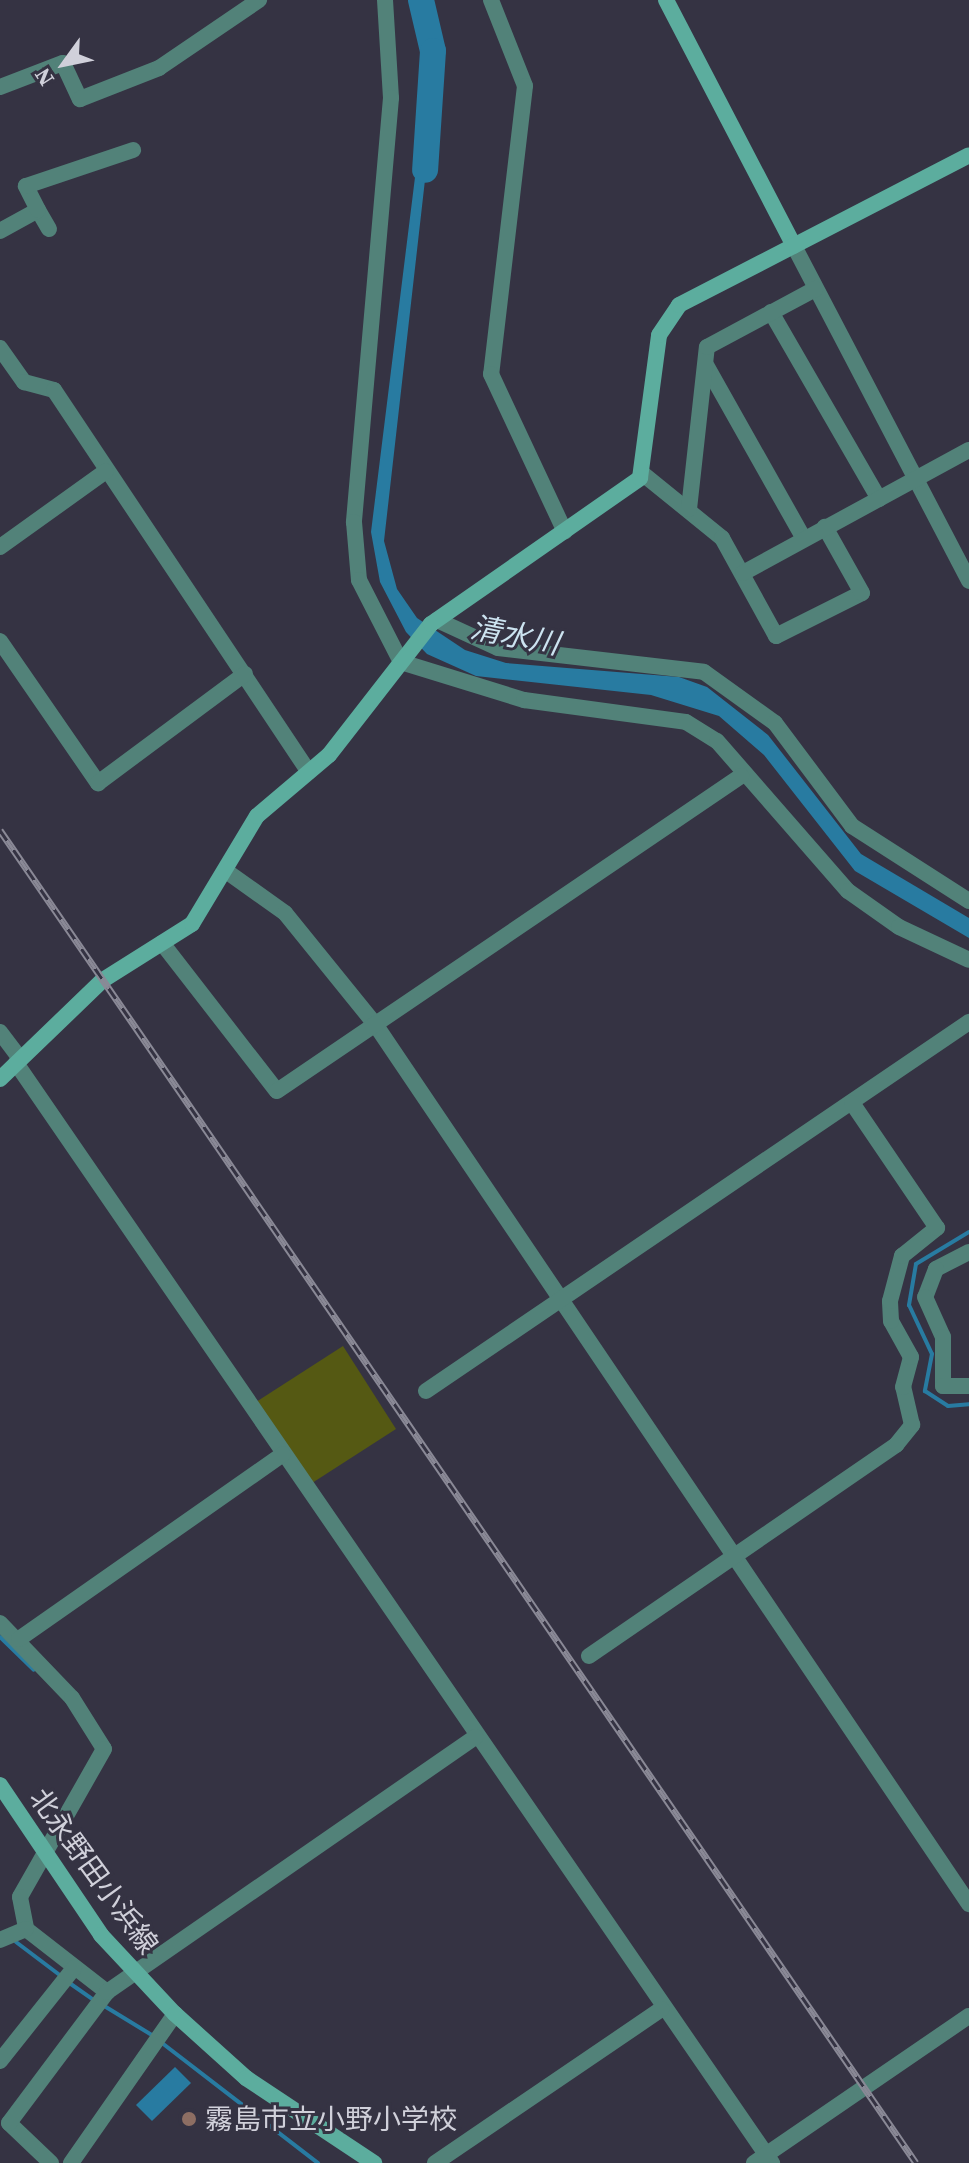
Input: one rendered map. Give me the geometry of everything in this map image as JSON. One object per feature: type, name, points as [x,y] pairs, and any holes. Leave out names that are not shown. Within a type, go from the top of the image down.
[{"type":"street","points":[[0,87],[63,63],[80,99],[159,68],[259,0]]},
{"type":"street","points":[[385,0],[391,98],[354,522],[359,580],[405,658],[524,700],[686,722],[717,741],[741,776],[848,891],[899,927],[969,960]]},
{"type":"street","points":[[491,0],[525,86],[491,374],[565,532]]},
{"type":"street","points":[[666,0],[969,581]]},
{"type":"street","points":[[49,229],[26,186],[133,150]]},
{"type":"street","points":[[0,1079],[103,980],[192,924],[257,816],[309,772],[434,622],[643,474],[666,318],[794,246],[969,155]]},
{"type":"street","points":[[0,231],[38,210]]},
{"type":"street","points":[[689,509],[707,347],[815,289]]},
{"type":"street","points":[[771,312],[879,499]]},
{"type":"street","points":[[0,348],[24,382],[54,390],[309,772]]},
{"type":"street","points":[[706,365],[803,537]]},
{"type":"street","points":[[743,573],[803,537],[969,450]]},
{"type":"street","points":[[0,547],[106,471]]},
{"type":"street","points":[[643,474],[722,538],[776,636],[862,593],[825,527]]},
{"type":"street","points":[[434,622],[498,648],[704,672],[775,723],[852,826],[969,901]]},
{"type":"street","points":[[0,641],[98,783],[245,674]]},
{"type":"street","points":[[162,943],[277,1091],[741,776]]},
{"type":"street","points":[[226,871],[285,913],[375,1024],[969,1904]]},
{"type":"street","points":[[426,1391],[969,1022]]},
{"type":"street","points":[[0,1032],[764,2160],[969,2016]]},
{"type":"street","points":[[589,1656],[896,1445],[912,1425],[903,1387],[911,1357],[891,1321],[890,1301],[902,1256],[937,1228],[852,1103]]},
{"type":"street","points":[[969,1252],[936,1269],[925,1297],[943,1337],[943,1386],[969,1386]]},
{"type":"street","points":[[19,1639],[283,1454]]},
{"type":"street","points":[[0,1623],[19,1639],[80,1708],[104,1749],[46,1858],[20,1897],[14,1934],[101,2000]]},
{"type":"street","points":[[51,2163],[9,2123],[101,2000],[134,1972],[475,1737]]},
{"type":"street","name":"北永野田小浜線","points":[[0,1785],[46,1858],[134,1972],[175,2014],[246,2078],[374,2163]]},
{"type":"street","points":[[0,2061],[68,1976]]},
{"type":"street","points":[[435,2163],[662,2009]]},
{"type":"street","points":[[71,2163],[158,2034],[175,2014]]},
{"type":"shaded area","points":[[343,1346],[396,1429],[309,1485],[256,1402]]},
{"type":"water","points":[[430,136],[384,541],[397,589],[417,618],[465,650],[506,663],[679,677],[707,687],[768,735],[861,854],[969,918],[969,938],[855,871],[764,755],[719,716],[651,695],[476,676],[427,654],[406,632],[380,582],[371,532],[418,153]]},
{"type":"water","points":[[175,2067],[191,2083],[152,2121],[136,2105]]},
{"type":"waterway","name":"清水川","points":[[421,0],[433,51],[425,170]]},
{"type":"waterway","points":[[969,1232],[916,1264],[909,1305],[932,1354],[925,1391],[948,1406],[969,1404]]},
{"type":"waterway","points":[[0,1637],[34,1670]]},
{"type":"waterway","points":[[16,1942],[61,1976]]},
{"type":"waterway","points":[[68,1982],[94,2000]]},
{"type":"waterway","points":[[101,2004],[155,2037]]},
{"type":"waterway","points":[[162,2043],[318,2163]]},
{"type":"railway","points":[[0,830],[916,2163]]},
{"type":"place","name":"霧島市立小野小学校","points":[[189,2119]]}]
